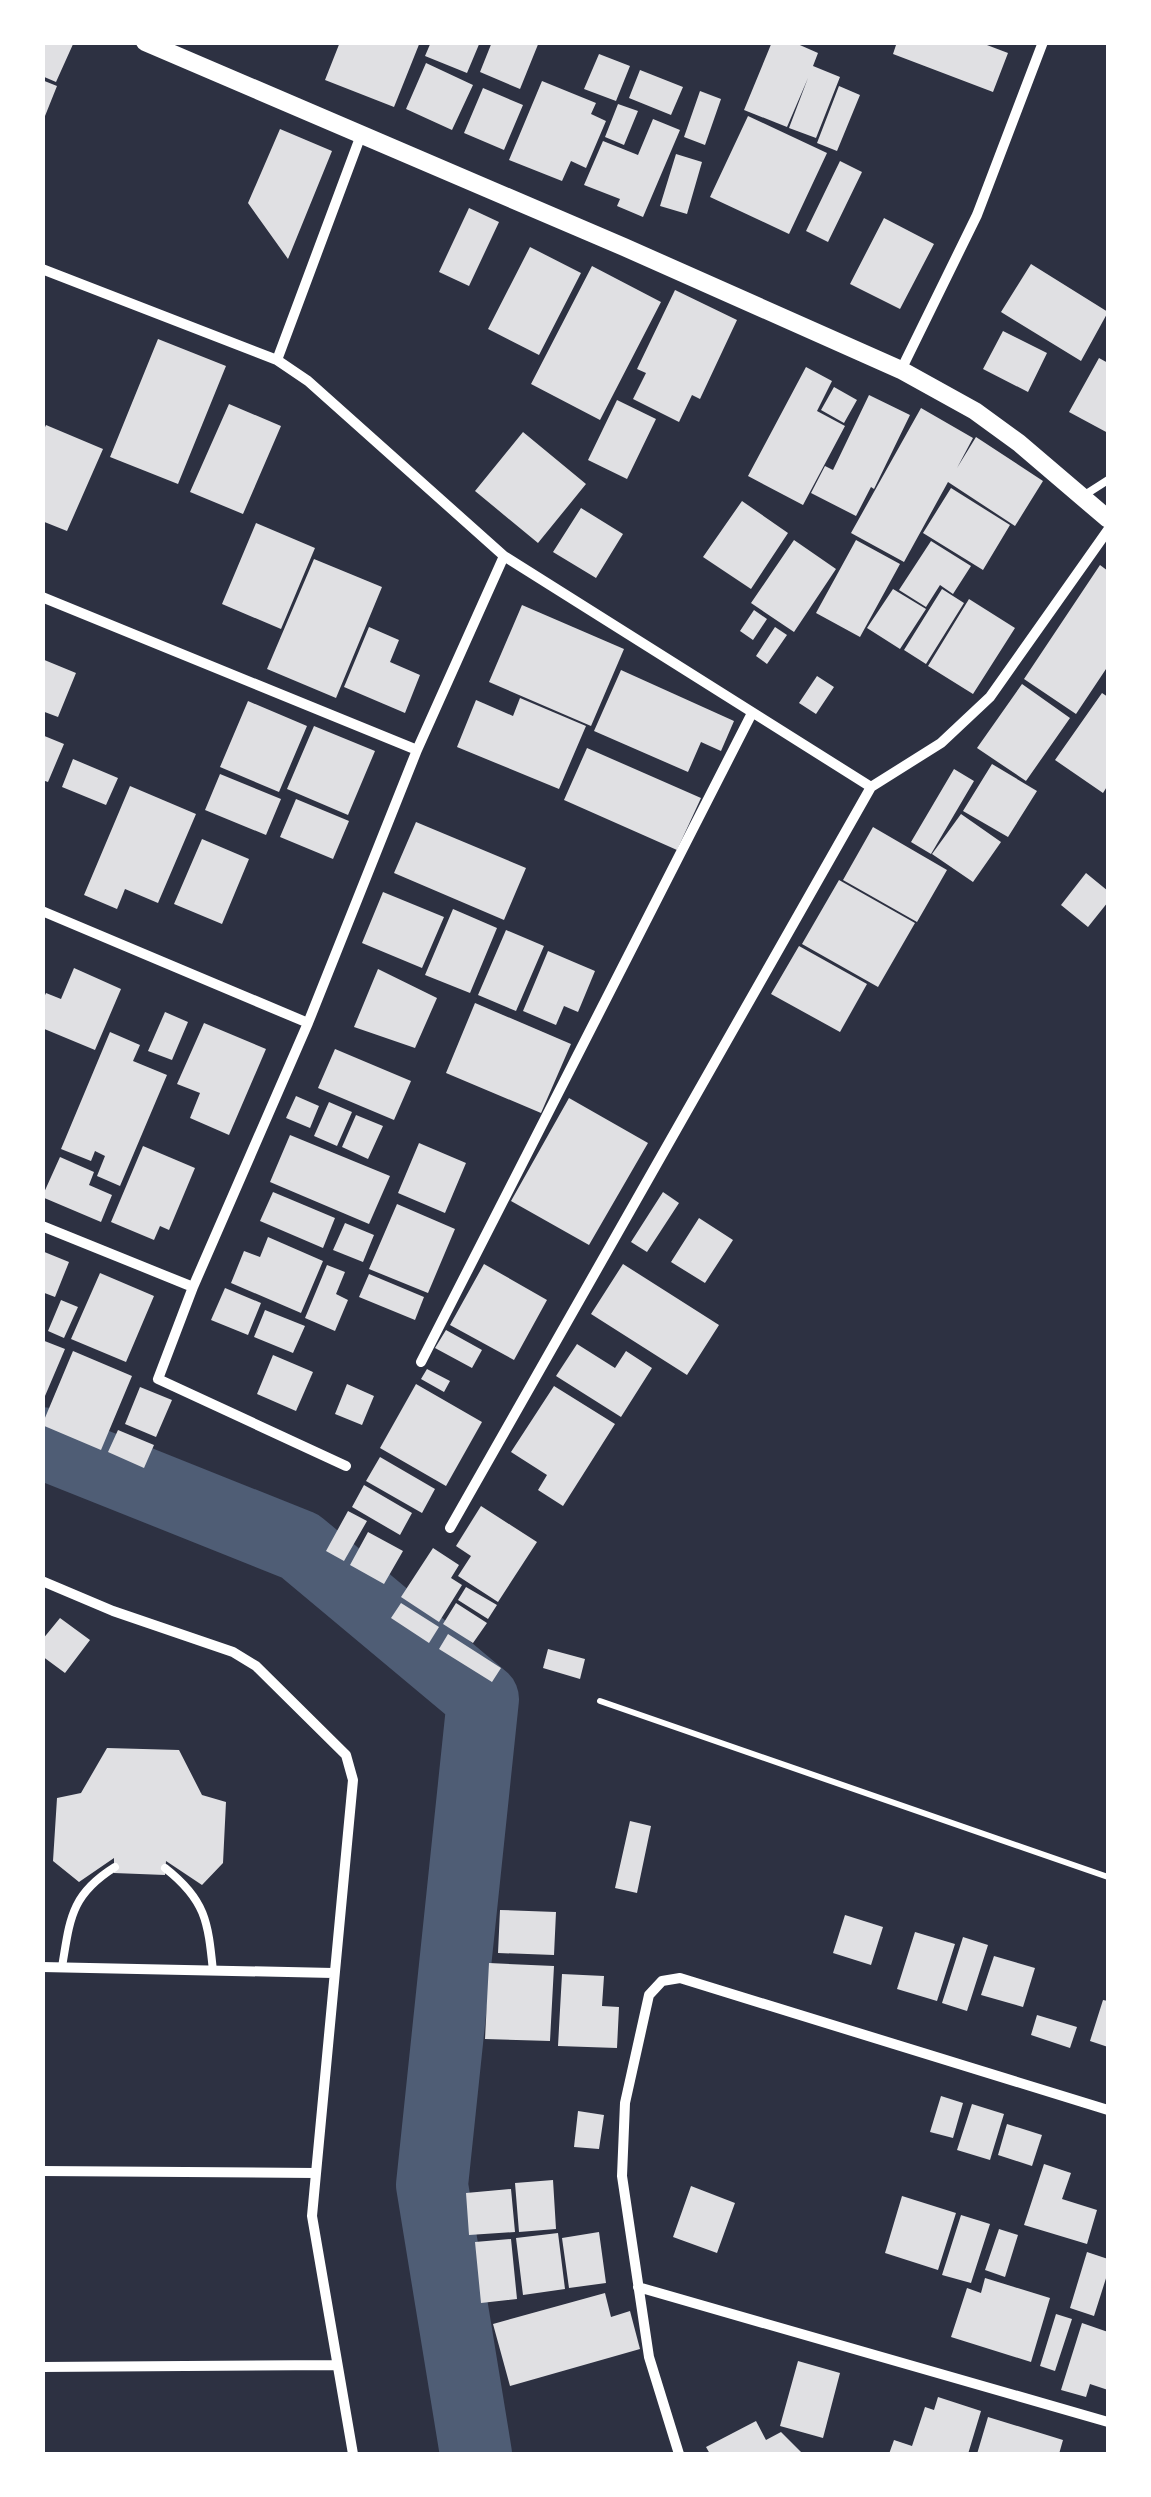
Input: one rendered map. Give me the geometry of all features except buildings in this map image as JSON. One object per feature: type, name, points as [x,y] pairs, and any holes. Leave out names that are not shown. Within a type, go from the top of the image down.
[{"type":"street","points":[[145,42],[901,370],[975,411],[1108,519]]},
{"type":"street","points":[[901,370],[977,216],[1043,42]]},
{"type":"street","points":[[277,360],[361,135]]},
{"type":"street","points":[[42,268],[277,360],[308,381],[504,556],[872,787]]},
{"type":"street","points":[[450,1528],[872,787],[941,743],[990,696],[1108,530]]},
{"type":"street","points":[[346,1466],[158,1379],[308,1023],[417,750],[504,556]]},
{"type":"street","points":[[42,596],[417,750]]},
{"type":"street","points":[[421,1362],[752,713]]},
{"type":"street","points":[[42,911],[308,1023]]},
{"type":"street","points":[[42,1226],[194,1286]]},
{"type":"street","points":[[42,1581],[113,1612],[233,1652],[256,1666],[346,1755],[354,1780],[312,2216],[353,2454]]},
{"type":"street","points":[[42,1967],[333,1973]]},
{"type":"street","points":[[679,2454],[649,2357],[622,2176],[625,2103],[650,1995],[662,1981],[680,1978],[1108,2110]]},
{"type":"street","points":[[42,2171],[314,2173]]},
{"type":"street","points":[[638,2287],[1108,2422]]},
{"type":"street","points":[[42,2367],[336,2366]]},
{"type":"lane","points":[[1083,496],[1108,480]]},
{"type":"lane","points":[[62,1967],[71,1913],[82,1893],[114,1868]]},
{"type":"lane","points":[[165,1868],[184,1883],[208,1920],[213,1970]]},
{"type":"path","points":[[600,1701],[1108,1876]]},
{"type":"waterway","points":[[42,1443],[300,1546],[483,1699],[432,2185],[476,2454]]}]
